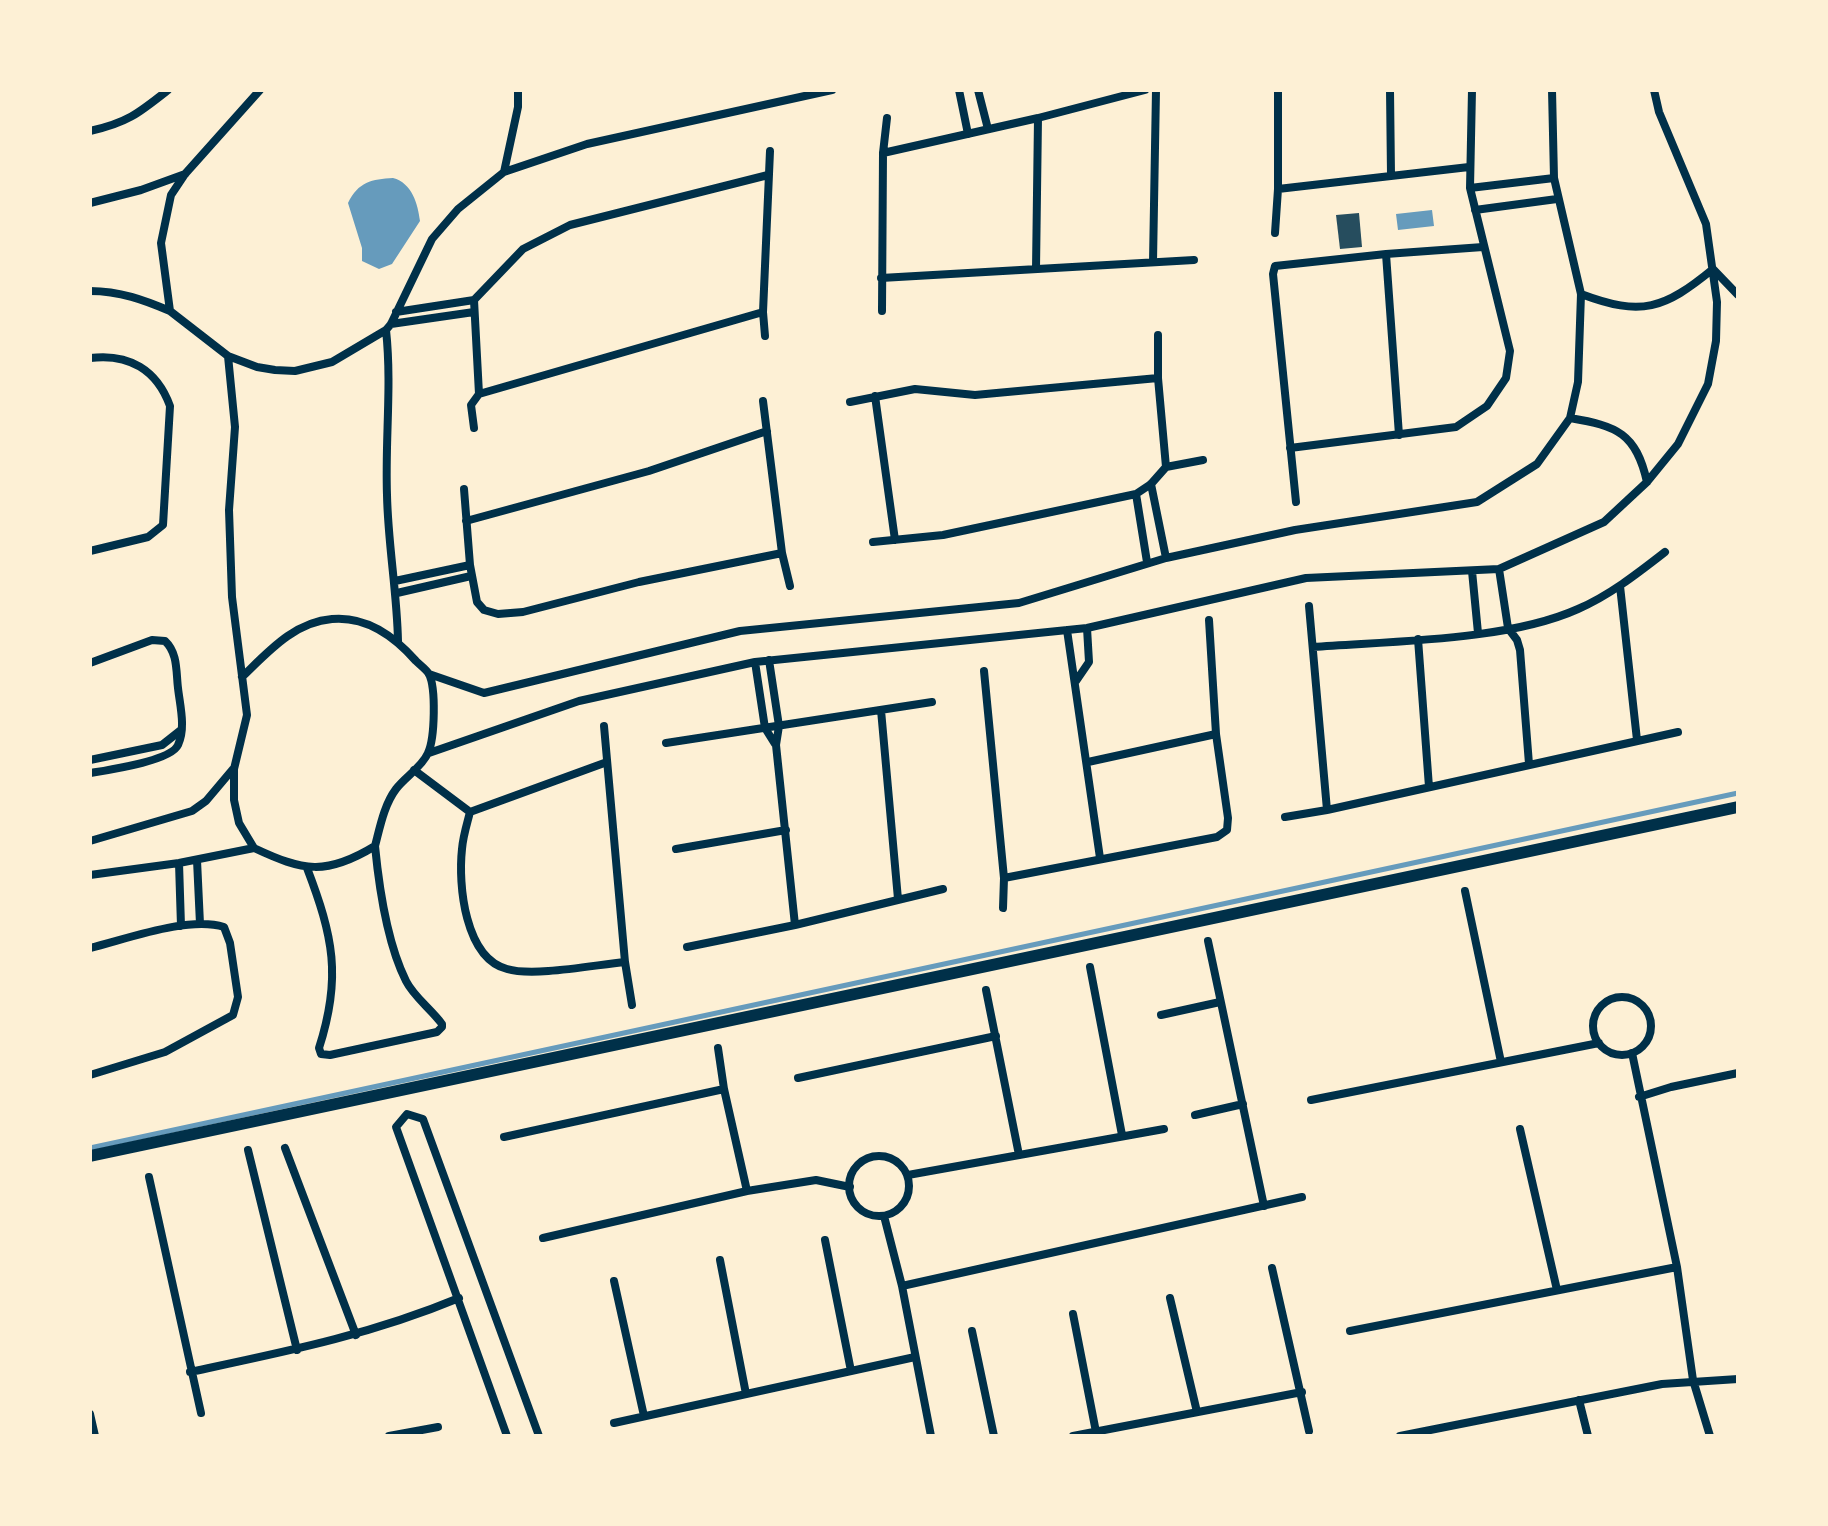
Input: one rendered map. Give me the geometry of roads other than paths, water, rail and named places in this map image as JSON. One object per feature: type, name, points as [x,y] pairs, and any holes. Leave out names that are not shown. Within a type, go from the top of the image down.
[{"type":"main road","points":[[90,1156],[1738,807]]},
{"type":"street","points":[[90,131],[127,121],[168,90]]},
{"type":"street","points":[[504,172],[518,107],[518,90]]},
{"type":"street","points":[[398,641],[397,593],[387,495],[388,327],[432,239],[458,209],[504,172],[587,144],[832,90]]},
{"type":"street","points":[[959,90],[968,134]]},
{"type":"street","points":[[978,90],[988,129]]},
{"type":"street","points":[[883,153],[1145,90]]},
{"type":"street","points":[[1153,262],[1156,90]]},
{"type":"street","points":[[1275,233],[1278,90]]},
{"type":"street","points":[[1390,90],[1391,175]]},
{"type":"street","points":[[1290,448],[1445,430],[1468,422],[1487,406],[1506,378],[1510,351],[1470,188],[1472,90]]},
{"type":"street","points":[[242,677],[287,635],[313,623],[333,619],[355,620],[398,641],[429,674],[484,693],[740,631],[1019,603],[1147,562],[1295,530],[1477,502],[1537,464],[1570,418],[1581,363],[1581,294],[1554,178],[1552,90]]},
{"type":"street","points":[[307,868],[323,914],[333,975],[332,1001],[319,1048],[321,1054],[330,1055],[437,1032],[442,1024],[406,980],[381,892],[375,846],[394,791],[429,753],[579,701],[755,662],[1087,628],[1306,578],[1499,569],[1604,522],[1647,482],[1678,444],[1708,384],[1716,341],[1717,302],[1706,224],[1659,112],[1654,90]]},
{"type":"street","points":[[170,311],[161,243],[171,195],[185,174],[259,91]]},
{"type":"street","points":[[882,311],[883,153],[887,118]]},
{"type":"street","points":[[1036,269],[1038,118]]},
{"type":"street","points":[[765,336],[763,312],[770,151]]},
{"type":"street","points":[[1278,189],[1469,167]]},
{"type":"street","points":[[90,203],[141,190],[185,174]]},
{"type":"street","points":[[396,312],[474,300],[523,249],[570,225],[768,175]]},
{"type":"street","points":[[1470,188],[1554,178]]},
{"type":"street","points":[[1475,210],[1557,199]]},
{"type":"street","points":[[1296,502],[1273,274],[1275,266],[1483,247]]},
{"type":"street","points":[[1386,254],[1399,435]]},
{"type":"street","points":[[881,278],[1194,260]]},
{"type":"street","points":[[1581,294],[1609,305],[1654,306],[1672,299],[1713,269]]},
{"type":"street","points":[[1713,269],[1738,295]]},
{"type":"street","points":[[90,291],[110,291],[138,297],[170,311],[228,356],[275,370],[317,367],[332,362],[388,327],[474,312]]},
{"type":"street","points":[[474,300],[479,394]]},
{"type":"street","points":[[474,428],[471,405],[479,394],[763,312]]},
{"type":"street","points":[[1158,335],[1158,378],[1166,467]]},
{"type":"street","points":[[90,358],[106,356],[129,361],[149,372],[164,389],[170,406],[163,525],[148,537],[90,551]]},
{"type":"street","points":[[228,356],[235,427],[229,510],[232,597],[247,715],[234,769],[235,811],[244,834],[254,848]]},
{"type":"street","points":[[850,402],[915,389],[975,395],[1158,378]]},
{"type":"street","points":[[875,396],[895,540]]},
{"type":"street","points":[[763,401],[782,553],[790,586]]},
{"type":"street","points":[[1570,418],[1603,425],[1629,438],[1642,463],[1647,482]]},
{"type":"street","points":[[466,521],[649,471],[767,431]]},
{"type":"street","points":[[873,542],[943,535],[1136,494],[1151,484],[1166,467],[1203,460]]},
{"type":"street","points":[[1151,484],[1166,558]]},
{"type":"street","points":[[464,489],[471,576],[480,606],[484,610],[508,615],[639,582],[782,553]]},
{"type":"street","points":[[1136,494],[1147,562]]},
{"type":"street","points":[[1313,647],[1478,633],[1553,619],[1620,586],[1665,552]]},
{"type":"street","points":[[395,581],[470,565]]},
{"type":"street","points":[[1499,569],[1508,628],[1520,650],[1529,764]]},
{"type":"street","points":[[1472,571],[1478,633]]},
{"type":"street","points":[[397,593],[471,576]]},
{"type":"street","points":[[1620,586],[1637,740]]},
{"type":"street","points":[[1309,606],[1327,810]]},
{"type":"street","points":[[1004,878],[1217,837],[1227,830],[1216,734],[1209,620]]},
{"type":"street","points":[[1076,681],[1089,662],[1087,628]]},
{"type":"street","points":[[1067,630],[1100,858]]},
{"type":"street","points":[[1418,639],[1429,787]]},
{"type":"street","points":[[90,663],[152,640],[165,641],[175,655],[182,729],[178,746],[173,752],[140,763],[90,773]]},
{"type":"street","points":[[769,660],[779,726],[776,745],[795,925]]},
{"type":"street","points":[[755,662],[765,728],[776,745]]},
{"type":"street","points":[[984,671],[1004,878],[1003,908]]},
{"type":"street","points":[[429,674],[434,710],[429,753]]},
{"type":"street","points":[[666,743],[932,702]]},
{"type":"street","points":[[881,710],[898,899]]},
{"type":"street","points":[[604,726],[625,962],[632,1005]]},
{"type":"street","points":[[90,760],[162,745],[182,729]]},
{"type":"street","points":[[1285,817],[1678,732]]},
{"type":"street","points":[[1088,762],[1216,734]]},
{"type":"street","points":[[470,812],[607,762]]},
{"type":"street","points":[[90,841],[192,811],[206,801],[234,769]]},
{"type":"street","points":[[414,770],[470,812]]},
{"type":"street","points":[[470,812],[461,851],[463,898],[473,935],[495,965],[523,972],[625,962]]},
{"type":"street","points":[[676,849],[786,830]]},
{"type":"street","points":[[90,875],[179,863],[254,848],[307,868],[342,862],[375,846]]},
{"type":"street","points":[[197,860],[200,924]]},
{"type":"street","points":[[179,863],[181,926]]},
{"type":"street","points":[[687,947],[795,925],[943,889]]},
{"type":"street","points":[[1465,891],[1501,1062]]},
{"type":"street","points":[[90,948],[181,926],[212,923],[224,927],[228,934],[238,997],[233,1015],[165,1052],[90,1075]]},
{"type":"street","points":[[1208,941],[1264,1206]]},
{"type":"street","points":[[1090,967],[1122,1135]]},
{"type":"street","points":[[986,990],[1019,1155]]},
{"type":"street","points":[[1617,997],[1627,997],[1644,1006],[1652,1023],[1647,1042],[1632,1053],[1614,1054],[1599,1043],[1593,1025],[1600,1007],[1617,997]]},
{"type":"street","points":[[1161,1015],[1220,1002]]},
{"type":"street","points":[[798,1078],[996,1036]]},
{"type":"street","points":[[1311,1100],[1599,1043]]},
{"type":"street","points":[[718,1048],[747,1191]]},
{"type":"street","points":[[1632,1053],[1677,1267],[1693,1380],[1710,1436]]},
{"type":"street","points":[[1639,1097],[1738,1073]]},
{"type":"street","points":[[504,1137],[724,1089]]},
{"type":"street","points":[[1195,1115],[1243,1104]]},
{"type":"street","points":[[507,1436],[396,1127],[407,1114],[423,1119],[539,1436]]},
{"type":"street","points":[[908,1175],[1164,1129]]},
{"type":"street","points":[[1520,1129],[1557,1290]]},
{"type":"street","points":[[285,1148],[356,1335]]},
{"type":"street","points":[[248,1150],[297,1350]]},
{"type":"street","points":[[877,1156],[890,1158],[900,1164],[908,1175],[910,1186],[903,1205],[884,1216],[862,1211],[854,1202],[850,1187],[855,1168],[865,1160],[877,1156]]},
{"type":"street","points":[[149,1177],[201,1413]]},
{"type":"street","points":[[543,1238],[747,1191],[816,1180],[850,1187]]},
{"type":"street","points":[[902,1286],[1302,1197]]},
{"type":"street","points":[[884,1216],[902,1286],[931,1436]]},
{"type":"street","points":[[825,1240],[851,1371]]},
{"type":"street","points":[[720,1260],[746,1394]]},
{"type":"street","points":[[1350,1331],[1677,1267]]},
{"type":"street","points":[[1272,1268],[1309,1431]]},
{"type":"street","points":[[614,1281],[644,1416]]},
{"type":"street","points":[[190,1372],[356,1335],[398,1323],[459,1298]]},
{"type":"street","points":[[1170,1298],[1197,1412]]},
{"type":"street","points":[[1073,1314],[1096,1432]]},
{"type":"street","points":[[972,1331],[994,1436]]},
{"type":"street","points":[[614,1423],[915,1357]]},
{"type":"street","points":[[1400,1436],[1693,1380],[1738,1379]]},
{"type":"street","points":[[1073,1436],[1302,1392]]},
{"type":"street","points":[[1579,1400],[1588,1436]]},
{"type":"street","points":[[90,1414],[95,1436]]},
{"type":"street","points":[[389,1436],[438,1427]]},
{"type":"water","points":[[393,178],[409,189],[416,201],[420,221],[392,264],[379,269],[362,261],[362,248],[348,203],[356,190],[366,183]]},
{"type":"water","points":[[1432,210],[1434,226],[1398,230],[1396,214]]},
{"type":"waterway","points":[[90,1148],[1738,793]]}]
